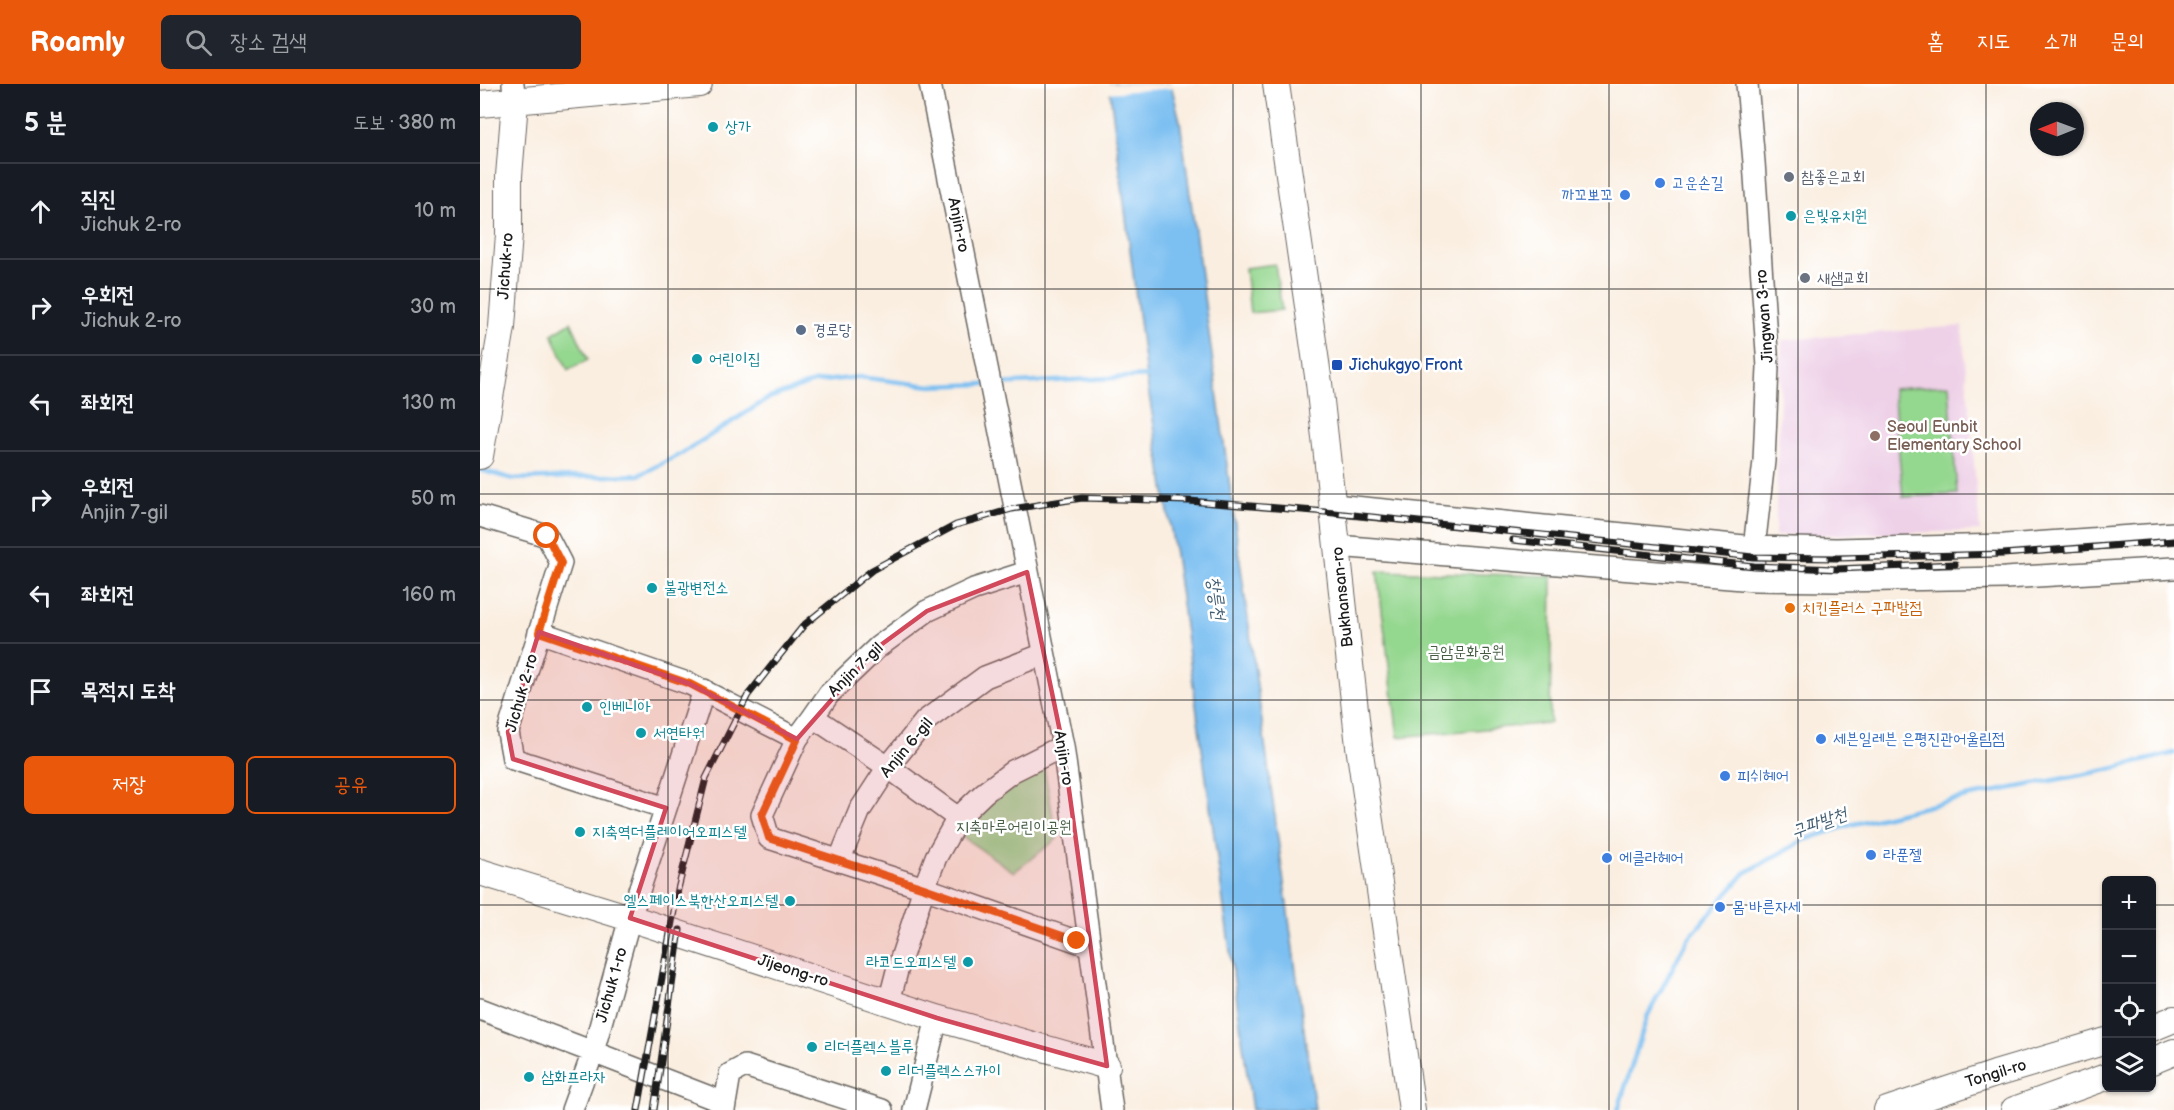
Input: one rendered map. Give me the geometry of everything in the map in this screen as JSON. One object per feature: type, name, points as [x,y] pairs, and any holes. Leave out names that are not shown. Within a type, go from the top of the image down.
[{"type":"main road","points":[[480,104],[514,93],[699,84]]},
{"type":"main road","name":"Bukhansan-ro","points":[[1276,84],[1319,383],[1359,746],[1412,1110]]},
{"type":"main road","name":"Jichuk-ro","points":[[481,452],[502,327],[509,234],[509,176],[514,93]]},
{"type":"main road","name":"Jijeong-ro","points":[[480,872],[937,1017],[1107,1066]]},
{"type":"main road","points":[[2156,1026],[2174,1019]]},
{"type":"main road","name":"Tongil-ro","points":[[1887,1110],[1995,1074],[2102,1042]]},
{"type":"main road","points":[[2156,1059],[2174,1053]]},
{"type":"main road","points":[[2014,1110],[2102,1078]]},
{"type":"street","name":"Anjin-ro","points":[[930,84],[1063,746],[1112,1110]]},
{"type":"street","name":"Jingwan 3-ro","points":[[1747,84],[1768,367],[1764,460],[1754,548],[1755,580]]},
{"type":"street","points":[[1334,505],[1754,548],[1836,549],[2005,545],[2174,533]]},
{"type":"street","name":"Jichuk 2-ro","points":[[480,516],[547,536],[561,563],[508,732],[513,759],[666,808]]},
{"type":"street","points":[[1596,567],[1599,532]]},
{"type":"street","points":[[1337,546],[1755,580],[2005,578],[2174,568]]},
{"type":"street","name":"Anjin 7-gil","points":[[839,861],[769,838],[762,815],[797,740],[830,694],[878,647],[927,611],[975,589],[1027,572]]},
{"type":"street","points":[[539,632],[704,690],[797,740]]},
{"type":"street","name":"Anjin 6-gil","points":[[839,861],[860,810],[888,767],[925,721],[985,677],[1044,654]]},
{"type":"street","points":[[630,918],[704,690]]},
{"type":"street","points":[[813,717],[888,767],[958,818]]},
{"type":"street","points":[[889,1002],[924,888],[936,857],[958,818],[984,793],[1013,771],[1063,746]]},
{"type":"street","points":[[839,861],[1090,946]]},
{"type":"street","name":"Jichuk 1-ro","points":[[572,1110],[593,1052],[630,918]]},
{"type":"street","points":[[480,1009],[724,1106],[730,1074],[745,1066],[882,1110]]},
{"type":"street","points":[[914,1110],[937,1017]]},
{"type":"highlighted area","points":[[1027,572],[1063,746],[1107,1066],[937,1018],[630,918],[666,808],[513,759],[508,732],[539,632],[690,684],[797,739],[878,647],[927,611]]},
{"type":"shaded area","name":"Seoul Eunbit Elementary School","points":[[1962,326],[1980,531],[1775,536],[1782,340]]},
{"type":"green space","points":[[1275,264],[1282,310],[1250,313],[1245,268]]},
{"type":"green space","points":[[571,322],[588,360],[568,370],[552,334]]},
{"type":"green space","points":[[1949,385],[1957,494],[1903,497],[1893,389]]},
{"type":"green space","name":"금암문화공원","points":[[1377,571],[1552,576],[1550,723],[1398,737]]},
{"type":"green space","name":"지축마루어린이공원","points":[[1044,768],[1057,839],[1014,872],[957,833],[984,806],[1020,777]]},
{"type":"water","name":"창릉천","points":[[1109,84],[1171,84],[1180,121],[1315,1110],[1252,1110],[1176,561],[1146,376]]},
{"type":"pier","points":[[1106,84],[1174,84],[1175,88],[1107,93]]},
{"type":"waterway","points":[[997,384],[1150,376]]},
{"type":"waterway","points":[[480,470],[513,479],[639,475],[681,454],[769,398],[814,382],[859,377],[931,386],[985,384]]},
{"type":"waterway","name":"구파발천","points":[[1618,1110],[1647,1017],[1687,940],[1745,873],[1804,840],[1850,825],[1966,797],[2107,770],[2174,753]]},
{"type":"railway","points":[[638,1110],[678,889],[706,778],[748,695],[804,625],[872,570],[956,525],[1012,509],[1082,498],[1189,501],[1315,511],[1753,557],[1838,558],[2003,554],[2174,541]]},
{"type":"railway","points":[[1513,540],[1754,566],[1837,569],[1955,564]]},
{"type":"railway","points":[[654,1110],[680,930]]},
{"type":"place","name":"상가","points":[[713,127]]},
{"type":"place","name":"참좋은교회","points":[[1789,177]]},
{"type":"place","name":"고운손길","points":[[1660,183]]},
{"type":"place","name":"까꼬뽀꼬","points":[[1625,195]]},
{"type":"place","name":"은빛유치원","points":[[1791,216]]},
{"type":"place","name":"새샘교회","points":[[1805,278]]},
{"type":"place","name":"경로당","points":[[801,330]]},
{"type":"place","name":"어린이집","points":[[697,359]]},
{"type":"place","name":"Jichukgyo Front","points":[[1337,365]]},
{"type":"place","name":"Seoul Eunbit Elementary School","points":[[1875,436]]},
{"type":"place","name":"불광변전소","points":[[652,588]]},
{"type":"place","name":"치킨플러스 구파발점","points":[[1790,608]]},
{"type":"place","name":"인베니아","points":[[587,707]]},
{"type":"place","name":"서연타워","points":[[641,733]]},
{"type":"place","name":"세븐일레븐 은평진관어울림점","points":[[1821,739]]},
{"type":"place","name":"피쉬헤어","points":[[1725,776]]},
{"type":"place","name":"지축역더플레이어오피스텔","points":[[580,832]]},
{"type":"place","name":"라푼젤","points":[[1871,855]]},
{"type":"place","name":"에클라헤어","points":[[1607,858]]},
{"type":"place","name":"엘스페이스북한산오피스텔","points":[[790,901]]},
{"type":"place","name":"몸 바른자세","points":[[1720,907]]},
{"type":"place","name":"라코드오피스텔","points":[[968,962]]},
{"type":"place","name":"리더플렉스블루","points":[[812,1047]]},
{"type":"place","name":"리더플렉스스카이","points":[[886,1071]]},
{"type":"place","name":"삼화프라자","points":[[529,1077]]},
{"type":"route","points":[[547,536],[561,563],[539,632],[690,684],[797,740],[762,815],[769,838],[1077,941]]}]
